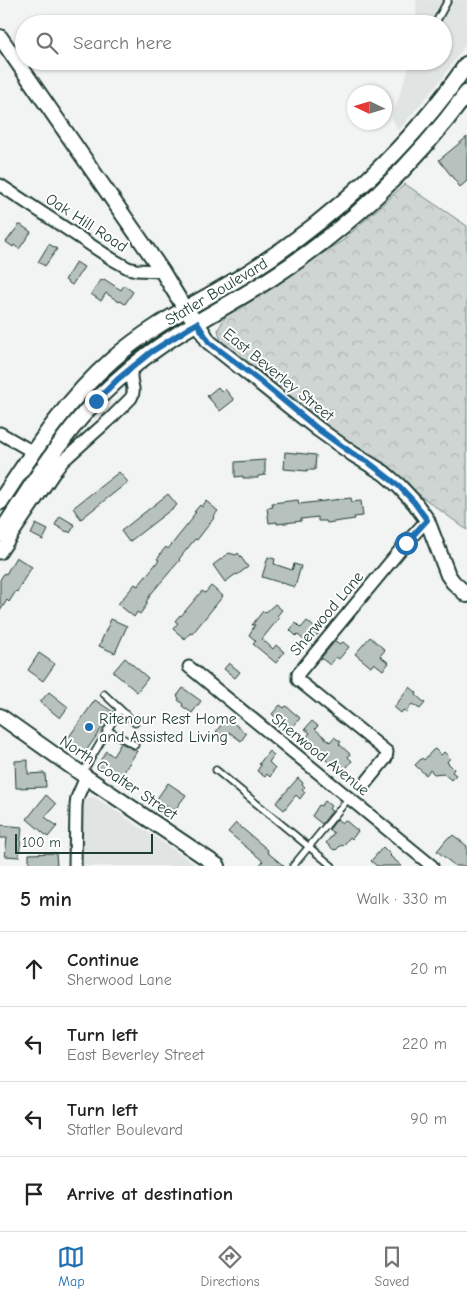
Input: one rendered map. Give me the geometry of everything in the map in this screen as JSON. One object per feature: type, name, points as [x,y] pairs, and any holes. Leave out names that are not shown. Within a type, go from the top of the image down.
[{"type":"main road","name":"Statler Boulevard","points":[[0,502],[54,423],[73,399],[112,359],[185,309],[249,272],[330,213],[373,174],[408,138],[434,109],[467,64]]},
{"type":"main road","name":"Statler Boulevard","points":[[0,534],[54,453],[104,392],[161,345],[274,277],[338,228],[406,166],[467,93]]},
{"type":"street","name":"East Beverley Street","points":[[0,37],[15,59]]},
{"type":"street","name":"East Beverley Street","points":[[23,70],[209,342],[260,381],[312,425],[353,454],[368,462],[399,486],[427,520],[446,570],[453,582],[467,595]]},
{"type":"street","name":"Oak Hill Road","points":[[0,185],[128,268],[162,272]]},
{"type":"street","points":[[0,553],[56,470],[131,398],[134,388],[131,377],[132,367]]},
{"type":"street","points":[[0,433],[33,452]]},
{"type":"street","name":"Sherwood Lane","points":[[364,785],[386,758],[387,752],[298,680],[298,674],[427,520]]},
{"type":"street","name":"Sherwood Avenue","points":[[189,667],[432,866]]},
{"type":"street","name":"North Coalter Street","points":[[0,716],[218,866]]},
{"type":"street","points":[[75,866],[76,806],[84,775]]},
{"type":"lane","points":[[440,15],[448,0]]},
{"type":"lane","points":[[104,694],[134,723]]},
{"type":"lane","points":[[84,775],[120,709]]},
{"type":"lane","points":[[107,730],[134,745]]},
{"type":"lane","points":[[216,770],[332,866]]},
{"type":"lane","points":[[293,866],[349,798]]},
{"type":"shaded area","points":[[416,0],[467,0],[467,43],[452,64],[452,15],[417,15]]},
{"type":"shaded area","points":[[408,70],[448,70],[440,81],[398,131],[392,118]]},
{"type":"shaded area","points":[[91,797],[96,798],[198,866],[82,866],[83,804],[85,800]]},
{"type":"green space","points":[[405,184],[467,226],[467,530],[303,409],[222,345],[218,330],[226,315],[342,241]]},
{"type":"building","points":[[467,137],[467,181],[460,187],[439,160]]},
{"type":"building","points":[[19,225],[31,232],[19,249],[6,242]]},
{"type":"building","points":[[49,244],[57,249],[45,266],[38,262]]},
{"type":"building","points":[[76,262],[84,267],[72,285],[65,280]]},
{"type":"building","points":[[104,279],[121,290],[124,285],[133,292],[125,304],[106,293],[101,301],[91,294],[101,280],[103,281]]},
{"type":"building","points":[[218,387],[222,392],[225,389],[234,400],[220,411],[207,396]]},
{"type":"building","points":[[285,452],[316,455],[315,470],[284,469]]},
{"type":"building","points":[[265,460],[265,475],[258,476],[258,478],[235,477],[235,462]]},
{"type":"building","points":[[119,472],[128,482],[81,519],[73,508]]},
{"type":"building","points":[[168,494],[177,505],[129,542],[121,531]]},
{"type":"building","points":[[351,498],[352,502],[361,501],[363,516],[327,523],[326,521],[318,521],[318,517],[277,524],[277,522],[269,523],[267,508],[273,507],[272,503],[298,500],[299,504]]},
{"type":"building","points":[[206,501],[218,511],[214,518],[150,595],[146,602],[148,603],[140,614],[137,612],[134,617],[118,604],[135,584],[138,586],[159,560],[157,559],[160,554],[166,547],[168,549],[193,518],[196,512],[194,512],[200,505],[202,507]]},
{"type":"building","points":[[60,516],[75,525],[70,533],[55,525]]},
{"type":"building","points":[[36,524],[48,530],[43,540],[31,534]]},
{"type":"building","points":[[229,553],[236,555],[238,553],[248,567],[225,582],[213,565]]},
{"type":"building","points":[[16,557],[32,567],[17,592],[9,602],[7,600],[0,611],[0,580]]},
{"type":"building","points":[[268,557],[275,559],[274,564],[292,570],[294,564],[301,566],[295,587],[262,577]]},
{"type":"building","points":[[211,586],[223,596],[192,634],[190,633],[185,639],[173,629],[178,623],[175,621],[202,591],[205,593]]},
{"type":"building","points":[[275,604],[282,610],[277,616],[279,618],[262,639],[273,649],[276,645],[284,652],[276,663],[253,644],[256,641],[249,635],[255,625],[252,625],[263,611],[265,613]]},
{"type":"building","points":[[111,619],[127,626],[115,653],[99,646]]},
{"type":"building","points":[[307,621],[320,632],[308,644],[290,630],[296,623],[301,628]]},
{"type":"building","points":[[370,637],[385,650],[380,656],[389,663],[383,670],[374,663],[371,667],[355,654]]},
{"type":"building","points":[[335,641],[340,644],[343,642],[349,647],[339,659],[336,657],[330,665],[321,658]]},
{"type":"building","points":[[39,653],[55,664],[43,681],[28,670]]},
{"type":"building","points":[[125,658],[148,678],[137,692],[113,672]]},
{"type":"building","points":[[229,663],[240,672],[235,678],[224,669]]},
{"type":"building","points":[[410,687],[425,703],[420,709],[412,704],[406,712],[403,710],[401,713],[394,707]]},
{"type":"building","points":[[183,688],[201,701],[192,713],[182,706],[183,704],[178,700],[177,696]]},
{"type":"building","points":[[49,692],[68,707],[60,718],[40,702]]},
{"type":"building","name":"Ritenour Rest Home and Assisted Living","points":[[95,700],[113,712],[84,754],[66,741]]},
{"type":"building","points":[[280,705],[284,708],[286,706],[300,718],[292,728],[286,722],[284,725],[272,714]]},
{"type":"building","points":[[227,717],[246,734],[241,741],[229,732],[224,738],[216,732]]},
{"type":"building","points":[[312,721],[318,726],[315,729],[330,742],[334,737],[341,742],[339,744],[350,754],[348,757],[352,761],[342,773],[303,741],[310,733],[305,729]]},
{"type":"building","points":[[121,743],[137,751],[119,780],[97,766],[106,751],[113,756]]},
{"type":"building","points":[[435,749],[441,755],[444,752],[450,758],[447,762],[454,769],[452,772],[456,775],[451,780],[443,773],[434,774],[430,770],[426,775],[415,765],[422,758],[424,760]]},
{"type":"building","points":[[269,751],[274,755],[269,762],[275,768],[270,777],[267,774],[265,777],[257,771],[261,765],[259,764]]},
{"type":"building","points":[[28,760],[28,774],[45,773],[46,787],[16,788],[15,761]]},
{"type":"building","points":[[298,778],[305,787],[302,790],[305,792],[300,799],[296,795],[284,810],[276,803]]},
{"type":"building","points":[[168,783],[186,795],[174,811],[156,800]]},
{"type":"building","points":[[46,795],[56,804],[45,817],[57,826],[48,837],[27,819]]},
{"type":"building","points":[[325,801],[331,806],[329,809],[332,811],[322,824],[312,816],[319,805],[321,806]]},
{"type":"building","points":[[337,819],[342,823],[345,820],[358,831],[352,839],[350,837],[343,846],[341,845],[334,850],[326,843],[334,833],[329,830]]},
{"type":"building","points":[[236,823],[284,866],[259,866],[263,861],[228,832]]},
{"type":"building","points":[[0,825],[22,827],[19,857],[5,856],[7,838],[0,838]]},
{"type":"building","points":[[453,835],[467,846],[467,866],[455,866],[437,851]]},
{"type":"building","points":[[383,847],[402,866],[377,866],[371,861]]},
{"type":"building","points":[[56,853],[57,866],[29,866],[29,854]]},
{"type":"place","name":"Ritenour Rest Home and Assisted Living","points":[[89,727]]},
{"type":"route","points":[[96,401],[118,379],[151,352],[197,323],[209,342],[318,429],[390,478],[409,496],[427,520],[406,543]]}]
